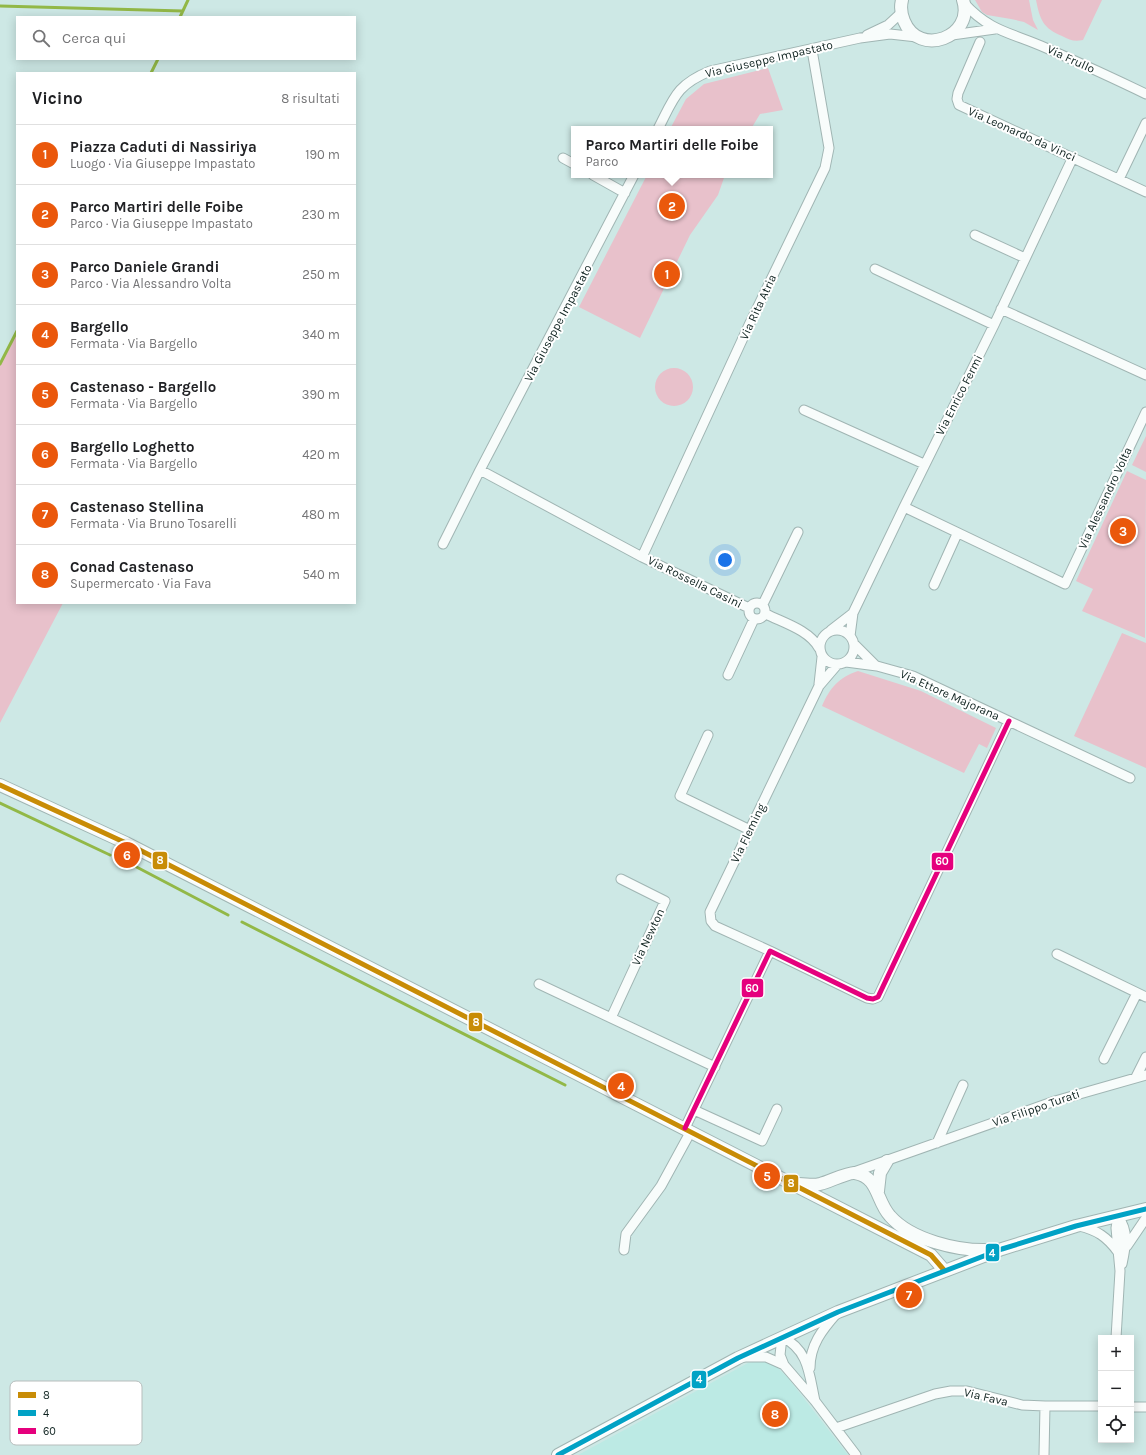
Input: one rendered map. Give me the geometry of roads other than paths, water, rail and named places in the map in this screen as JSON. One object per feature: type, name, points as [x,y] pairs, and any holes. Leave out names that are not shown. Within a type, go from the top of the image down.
[{"type":"street","points":[[964,2],[984,22],[995,29]]},
{"type":"street","points":[[952,34],[961,23],[964,16],[964,2]]},
{"type":"street","points":[[902,4],[907,28],[917,37],[928,40],[937,40],[952,34],[995,29]]},
{"type":"street","name":"Via Giuseppe Impastato","points":[[860,38],[888,24],[902,4]]},
{"type":"street","name":"Via Frullo","points":[[995,29],[1044,47],[1146,94]]},
{"type":"street","name":"Via Giuseppe Impastato","points":[[660,126],[676,93],[692,78],[710,71],[812,50],[860,38],[890,34],[917,37]]},
{"type":"street","name":"Via Leonardo da Vinci","points":[[980,42],[958,93],[957,100],[959,105],[1146,192]]},
{"type":"street","name":"Via Rita Atria","points":[[642,557],[749,324],[826,168],[829,157],[828,139],[812,50]]},
{"type":"street","points":[[1119,179],[1146,123]]},
{"type":"street","name":"Via Enrico Fermi","points":[[852,640],[853,613],[924,464],[994,325],[1072,157]]},
{"type":"street","points":[[563,158],[571,162]]},
{"type":"street","points":[[598,178],[625,193]]},
{"type":"street","name":"Via Giuseppe Impastato","points":[[443,544],[632,178]]},
{"type":"street","points":[[975,235],[1025,258]]},
{"type":"street","points":[[875,269],[994,325]]},
{"type":"street","points":[[1001,309],[1146,375]]},
{"type":"street","points":[[804,410],[924,464]]},
{"type":"street","name":"Via Alessandro Volta","points":[[957,534],[1064,584],[1146,412]]},
{"type":"street","points":[[480,470],[642,557]]},
{"type":"street","points":[[904,507],[957,534],[934,585]]},
{"type":"street","points":[[798,532],[764,609],[761,619],[754,619],[749,614],[749,608],[752,604],[758,602],[764,609],[807,634],[815,641],[821,652],[830,664],[842,663],[853,654],[852,640],[844,631],[831,630],[822,637],[821,652]]},
{"type":"street","name":"Via Rossella Casini","points":[[642,557],[749,608]]},
{"type":"street","name":"Via Enrico Fermi","points":[[831,630],[853,613]]},
{"type":"street","points":[[728,675],[754,619]]},
{"type":"street","points":[[807,634],[822,637]]},
{"type":"street","name":"Via Ettore Majorana","points":[[852,640],[876,666]]},
{"type":"street","name":"Via Fleming","points":[[819,686],[821,652]]},
{"type":"street","name":"Via Ettore Majorana","points":[[842,663],[857,662],[913,676],[1130,778]]},
{"type":"street","name":"Via Fleming","points":[[770,951],[716,926],[710,917],[710,912],[819,686],[842,663]]},
{"type":"street","points":[[624,1250],[626,1234],[661,1186],[688,1129],[694,1110],[770,951],[867,998],[873,999],[878,997],[1009,721]]},
{"type":"street","points":[[708,735],[680,796],[750,830]]},
{"type":"street","points":[[0,785],[126,842],[688,1129],[931,1255],[944,1270]]},
{"type":"street","name":"Via Newton","points":[[611,1018],[664,901],[621,879]]},
{"type":"street","points":[[1057,954],[1146,997]]},
{"type":"street","points":[[539,984],[715,1067]]},
{"type":"street","points":[[1104,1058],[1137,992]]},
{"type":"street","points":[[1136,1077],[1146,1057]]},
{"type":"street","name":"Via Filippo Turati","points":[[793,1183],[814,1185],[887,1161],[1055,1101],[1146,1075]]},
{"type":"street","points":[[936,1143],[963,1085]]},
{"type":"street","points":[[694,1110],[762,1141],[777,1109]]},
{"type":"street","points":[[878,1191],[880,1174],[887,1161]]},
{"type":"street","points":[[854,1172],[870,1180],[878,1191],[884,1207],[889,1215],[898,1223],[941,1244],[970,1250],[1002,1249]]},
{"type":"street","points":[[558,1455],[738,1358],[838,1312],[1002,1249],[1076,1226],[1146,1209]]},
{"type":"street","points":[[1116,1335],[1122,1250],[1116,1228],[1118,1216]]},
{"type":"street","points":[[1122,1250],[1146,1218]]},
{"type":"street","points":[[1076,1226],[1097,1231],[1122,1250]]},
{"type":"street","points":[[941,1244],[946,1260],[944,1270]]},
{"type":"street","points":[[810,1378],[810,1359],[814,1344],[822,1331],[838,1312]]},
{"type":"street","points":[[782,1337],[780,1355],[784,1365],[815,1401],[856,1455]]},
{"type":"street","points":[[782,1337],[798,1346],[805,1360],[815,1401]]},
{"type":"street","points":[[738,1358],[766,1357],[784,1365]]},
{"type":"street","name":"Via Fava","points":[[836,1428],[935,1394],[951,1391],[967,1391],[1022,1405],[1098,1406]]},
{"type":"street","points":[[1044,1455],[1045,1406]]},
{"type":"street","points":[[1134,1407],[1146,1407]]},
{"type":"waterway","points":[[180,16],[188,0]]},
{"type":"waterway","points":[[0,6],[183,11]]},
{"type":"waterway","points":[[152,72],[158,60]]},
{"type":"waterway","points":[[0,364],[16,333]]},
{"type":"waterway","points":[[0,803],[110,855]]},
{"type":"waterway","points":[[127,862],[228,915]]},
{"type":"waterway","points":[[242,922],[565,1085]]},
{"type":"place","name":"Parco Martiri delle Foibe","points":[[672,206]]},
{"type":"place","name":"Piazza Caduti di Nassiriya","points":[[667,274]]},
{"type":"place","name":"Parco Daniele Grandi","points":[[1123,531]]},
{"type":"place","name":"Bargello Loghetto","points":[[127,855]]},
{"type":"place","name":"Bargello","points":[[621,1086]]},
{"type":"place","name":"Castenaso - Bargello","points":[[767,1176]]},
{"type":"place","name":"Castenaso Stellina","points":[[909,1295]]},
{"type":"place","name":"Conad Castenaso","points":[[775,1414]]}]
